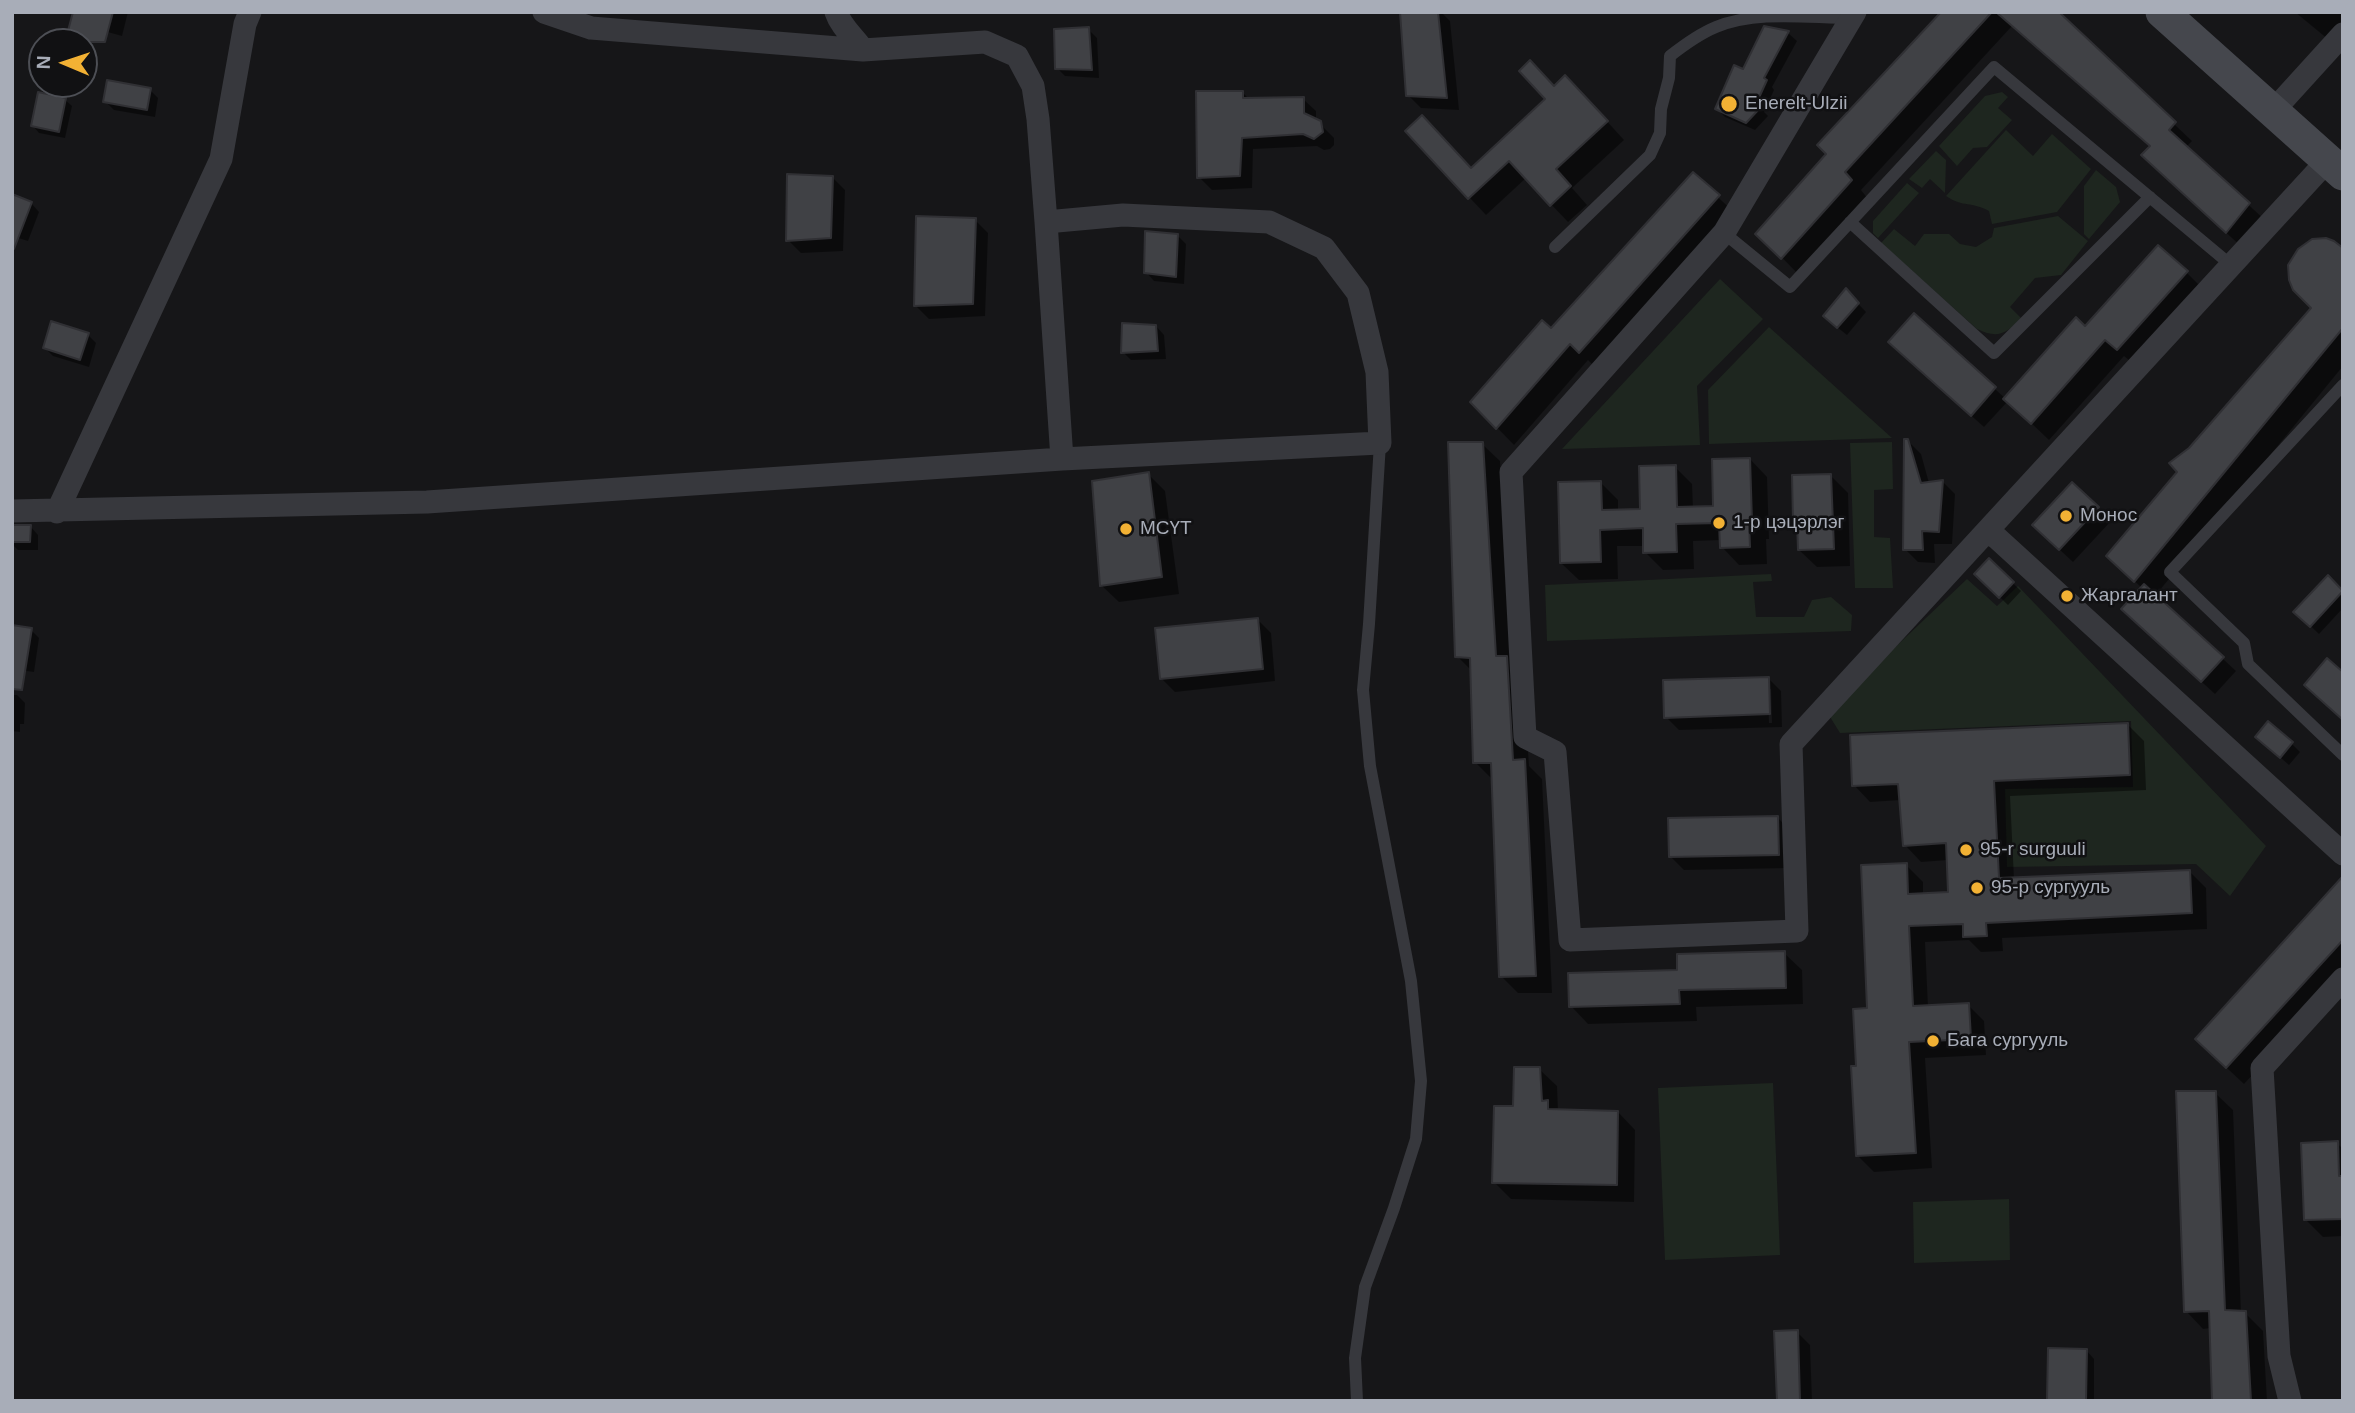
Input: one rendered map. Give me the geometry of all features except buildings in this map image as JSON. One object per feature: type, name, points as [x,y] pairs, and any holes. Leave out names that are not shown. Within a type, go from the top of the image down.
[{"type":"main road","points":[[2162,12],[2335,167]]},
{"type":"street","points":[[57,512],[221,159],[245,24],[250,12]]},
{"type":"street","points":[[544,12],[591,28],[863,50],[985,42],[1017,56],[1033,86],[1038,119],[1062,459]]},
{"type":"street","points":[[836,12],[840,24],[863,50]]},
{"type":"street","points":[[1853,15],[1724,233],[1511,472],[1525,737],[1555,752],[1570,940],[1797,932],[1791,744],[2231,265],[2335,167]]},
{"type":"street","points":[[2273,111],[2343,34]]},
{"type":"street","points":[[12,512],[427,502],[1062,459],[1380,443],[1377,372],[1358,293],[1324,248],[1269,222],[1123,215],[1046,222]]},
{"type":"street","points":[[1987,531],[2343,854]]},
{"type":"street","points":[[2290,1401],[2279,1356],[2262,1068],[2343,979]]},
{"type":"lane","points":[[1555,247],[1650,155],[1660,133],[1670,56],[1691,40],[1717,26],[1754,18],[1853,15]]},
{"type":"lane","points":[[1724,233],[1790,287],[1994,66],[2231,265]]},
{"type":"lane","points":[[1850,222],[1994,353],[2150,197]]},
{"type":"lane","points":[[2343,385],[2170,572],[2244,643],[2248,664],[2343,755]]},
{"type":"lane","points":[[1357,1401],[1355,1358],[1364,1287],[1394,1208],[1416,1139],[1421,1081],[1412,981],[1370,766],[1363,690],[1380,443]]},
{"type":"shaded area","points":[[2002,92],[2008,97],[1998,108],[2012,120],[1987,147],[1973,148],[1957,166],[1939,146],[1985,96]]},
{"type":"shaded area","points":[[2006,130],[2033,156],[2052,134],[2091,169],[2057,212],[1992,224],[1989,211],[1946,196]]},
{"type":"shaded area","points":[[1936,151],[1946,160],[1945,193],[1930,179],[1922,188],[1909,179]]},
{"type":"shaded area","points":[[2096,170],[2116,187],[2120,202],[2089,239],[2084,234],[2084,186]]},
{"type":"shaded area","points":[[1907,183],[1919,193],[1878,238],[1873,233],[1873,221]]},
{"type":"shaded area","points":[[2058,216],[2088,241],[2061,275],[2035,278],[2010,307],[2021,318],[2011,328],[1996,334],[1977,329],[1881,243],[1894,229],[1915,246],[1924,234],[1949,234],[1960,244],[1976,247],[1992,237],[1994,228]]},
{"type":"shaded area","points":[[1720,279],[1763,319],[1697,386],[1700,445],[1562,449]]},
{"type":"shaded area","points":[[1769,327],[1892,438],[1709,444],[1708,390]]},
{"type":"shaded area","points":[[1892,442],[1893,489],[1874,490],[1874,537],[1890,538],[1893,588],[1855,588],[1850,443]]},
{"type":"shaded area","points":[[1771,574],[1772,581],[1753,582],[1756,617],[1804,617],[1812,600],[1831,597],[1852,615],[1851,631],[1547,641],[1545,585]]},
{"type":"shaded area","points":[[1967,579],[1997,606],[2018,586],[2266,846],[2230,896],[2196,864],[2007,867],[2005,789],[2133,787],[2131,721],[1840,733],[1827,712]]},
{"type":"shaded area","points":[[1773,1083],[1780,1255],[1665,1260],[1658,1088]]},
{"type":"shaded area","points":[[2009,1199],[2010,1260],[1914,1263],[1913,1202]]},
{"type":"place","name":"Enerelt-Ulzii","points":[[1729,104]]},
{"type":"place","name":"Монос","points":[[2066,516]]},
{"type":"place","name":"1-р цэцэрлэг","points":[[1719,523]]},
{"type":"place","name":"МСҮТ","points":[[1126,529]]},
{"type":"place","name":"Жаргалант","points":[[2067,596]]},
{"type":"place","name":"95-r surguuli","points":[[1966,850]]},
{"type":"place","name":"95-р сургууль","points":[[1977,888]]},
{"type":"place","name":"Бага сургууль","points":[[1933,1041]]}]
